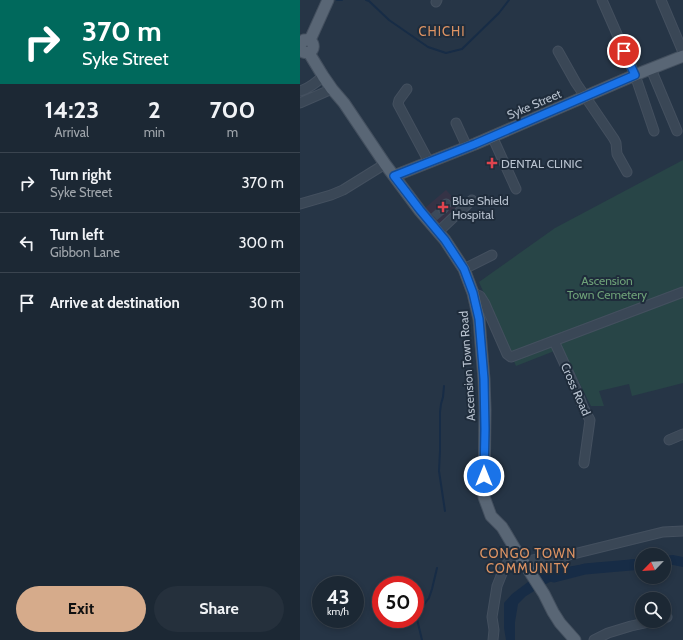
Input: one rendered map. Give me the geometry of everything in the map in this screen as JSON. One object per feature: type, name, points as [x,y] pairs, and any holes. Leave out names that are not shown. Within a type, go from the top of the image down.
[{"type":"main road","points":[[305,43],[326,5]]},
{"type":"main road","points":[[302,50],[312,50],[314,46],[312,42],[305,43]]},
{"type":"main road","name":"Ascension Town Road","points":[[302,50],[344,103],[394,176],[431,218],[438,232],[464,269],[473,293],[479,319],[484,379],[484,497],[492,516],[502,527],[544,594],[553,612],[576,640]]},
{"type":"main road","name":"Syke Street","points":[[394,176],[467,147],[683,56]]},
{"type":"street","points":[[602,0],[635,75],[654,130]]},
{"type":"street","points":[[661,0],[683,52]]},
{"type":"street","points":[[558,51],[576,83],[616,143],[617,154],[627,172]]},
{"type":"street","points":[[651,69],[677,131]]},
{"type":"street","points":[[300,91],[307,89],[323,76]]},
{"type":"street","points":[[300,103],[332,89]]},
{"type":"street","points":[[407,89],[398,100],[398,104],[430,162]]},
{"type":"street","points":[[456,124],[467,147]]},
{"type":"street","points":[[492,136],[516,189]]},
{"type":"street","points":[[300,204],[343,190],[386,164]]},
{"type":"street","points":[[438,232],[472,200]]},
{"type":"street","points":[[464,269],[492,255]]},
{"type":"street","points":[[473,293],[480,296],[485,304],[507,354],[511,357],[683,292]]},
{"type":"street","name":"Cross Road","points":[[554,341],[590,420],[584,463]]},
{"type":"street","points":[[669,440],[683,434]]},
{"type":"street","points":[[524,562],[545,557],[557,558],[663,532],[683,531]]},
{"type":"street","points":[[493,640],[494,630],[492,617],[497,586],[505,566],[517,552]]},
{"type":"street","points":[[594,640],[608,633],[635,625]]},
{"type":"shaded area","name":"Blue Shield Hospital","points":[[446,190],[460,205],[440,226],[425,208]]},
{"type":"green space","name":"Ascension Town Cemetery","points":[[683,160],[683,383],[632,396],[629,384],[599,391],[604,406],[591,406],[562,348],[516,366],[479,282],[555,228]]},
{"type":"water","points":[[671,555],[683,557],[683,567],[671,565]]},
{"type":"water","points":[[635,559],[635,565],[570,572],[526,596],[518,604],[515,622],[515,640],[506,640],[504,628],[504,603],[512,594],[528,582],[528,580],[559,568],[594,563]]},
{"type":"waterway","points":[[337,0],[342,0]]},
{"type":"waterway","points":[[366,0],[369,1],[389,20],[428,47],[446,53],[462,49],[499,13],[509,0]]},
{"type":"waterway","points":[[444,386],[440,412],[439,471],[445,511]]},
{"type":"waterway","points":[[554,577],[585,569],[635,565]]},
{"type":"waterway","points":[[422,640],[417,619],[418,612],[429,598],[437,568]]},
{"type":"tunnel","points":[[434,217],[443,209]]},
{"type":"place","name":"DENTAL CLINIC","points":[[492,163]]},
{"type":"place","name":"Blue Shield Hospital","points":[[443,207]]},
{"type":"district","name":"CHICHI","points":[[442,31]]},
{"type":"district","name":"CONGO TOWN COMMUNITY","points":[[528,560]]},
{"type":"route","points":[[484,476],[484,379],[479,319],[473,293],[464,269],[445,240],[394,176],[475,144],[635,75],[624,51]]}]
